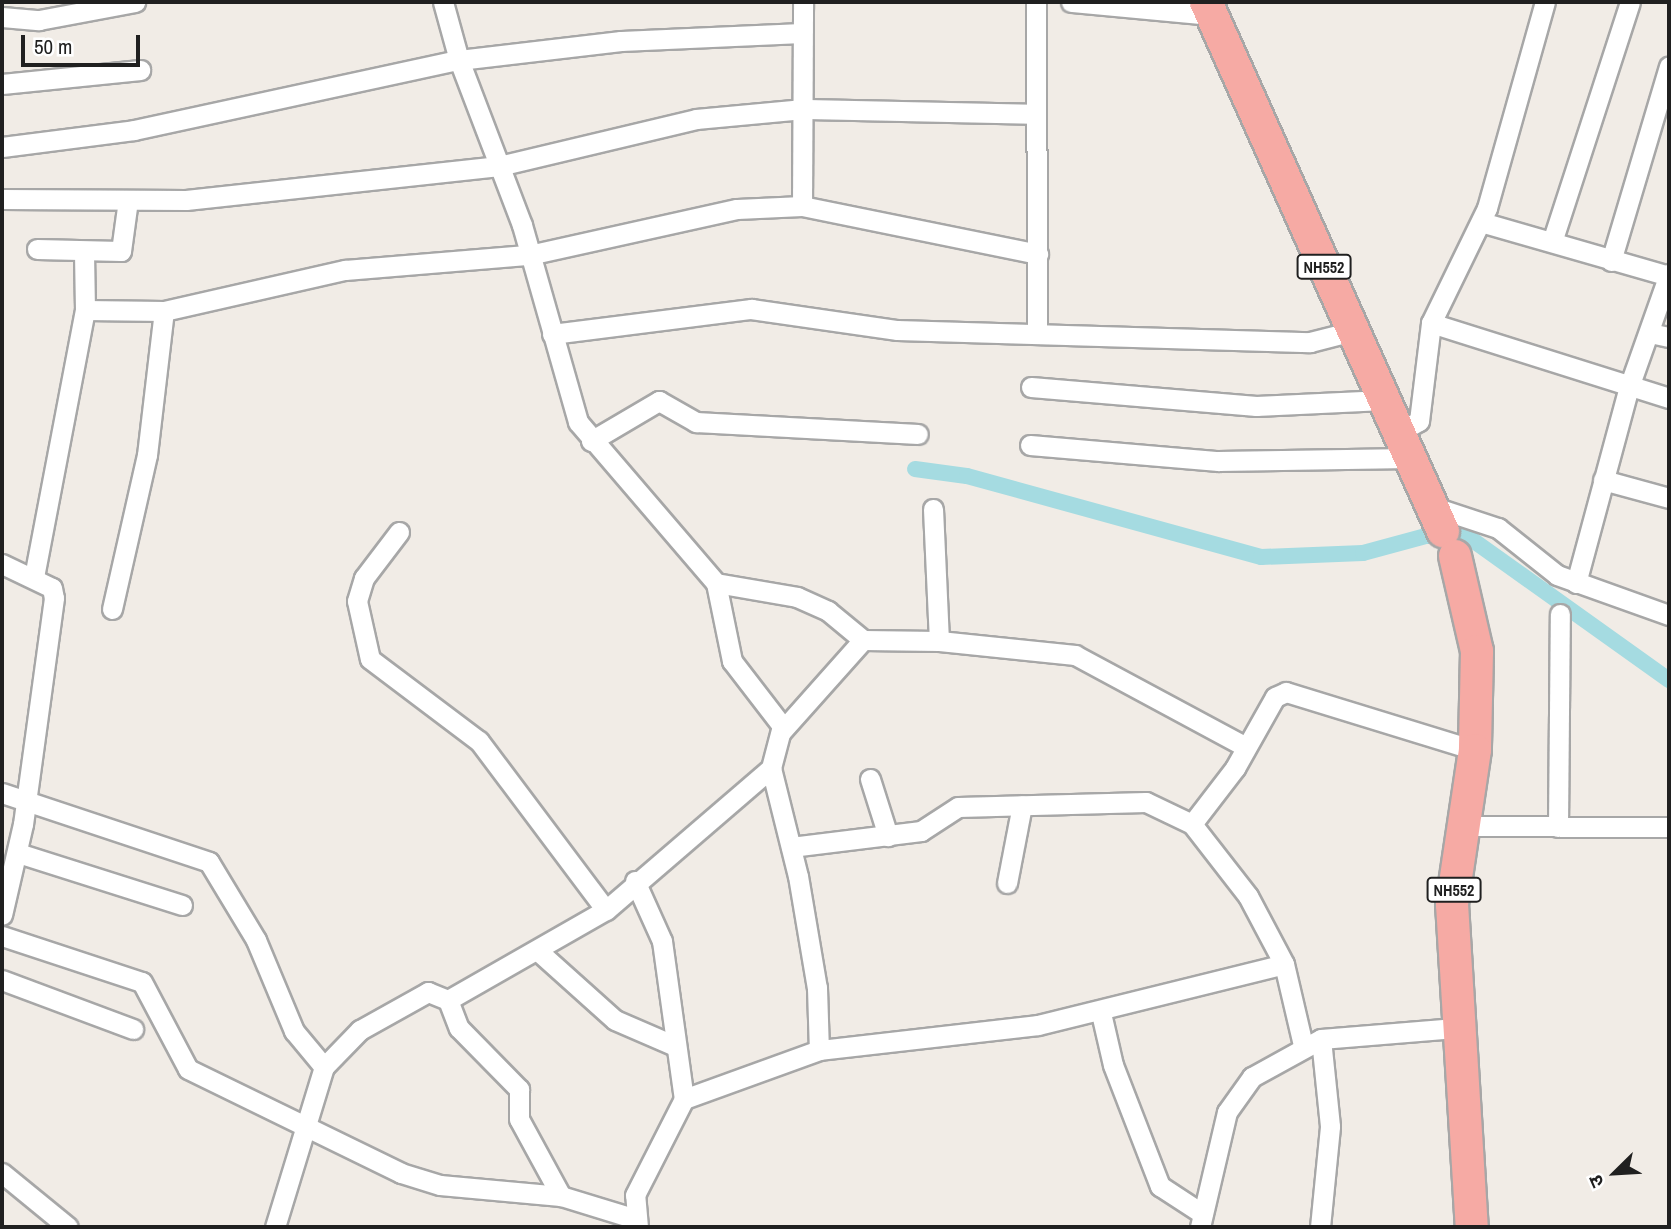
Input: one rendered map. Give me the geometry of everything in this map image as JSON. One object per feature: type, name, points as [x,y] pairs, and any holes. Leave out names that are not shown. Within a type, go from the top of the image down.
[{"type":"highway","name":"NH552","points":[[1209,9],[1443,531],[1478,651],[1475,750],[1452,904],[1456,1028],[1472,1227]]},
{"type":"street","points":[[2,18],[39,20],[135,2]]},
{"type":"street","points":[[443,2],[458,60],[530,255],[578,422],[682,550],[716,583],[732,661],[777,718],[781,732]]},
{"type":"street","points":[[802,206],[803,2]]},
{"type":"street","points":[[1036,2],[1034,114],[1037,332]]},
{"type":"street","points":[[1070,2],[1209,9]]},
{"type":"street","points":[[1030,445],[1218,461],[1404,445],[1419,421],[1431,323],[1481,222],[1545,2]]},
{"type":"street","points":[[1552,242],[1630,2]]},
{"type":"street","points":[[2,147],[134,130],[458,60],[621,41],[802,33]]},
{"type":"street","points":[[1611,261],[1669,66]]},
{"type":"street","points":[[2,84],[140,70]]},
{"type":"street","points":[[2,199],[186,200],[499,166],[696,119],[804,109],[1034,114]]},
{"type":"street","points":[[37,249],[121,251],[128,200]]},
{"type":"street","points":[[85,310],[164,311],[345,270],[530,255],[737,209],[802,206],[1038,254]]},
{"type":"street","points":[[1481,222],[1611,261],[1669,275],[1629,387],[1576,583]]},
{"type":"street","points":[[34,577],[85,310],[84,251]]},
{"type":"street","points":[[552,334],[751,309],[897,330],[1310,342],[1353,331]]},
{"type":"street","points":[[112,609],[147,455],[164,311]]},
{"type":"street","points":[[1431,323],[1669,398]]},
{"type":"street","points":[[1650,332],[1669,337]]},
{"type":"street","points":[[1031,387],[1256,406],[1384,400]]},
{"type":"street","points":[[591,441],[659,401],[696,422],[918,434]]},
{"type":"street","points":[[1603,480],[1669,498]]},
{"type":"street","points":[[933,509],[939,641]]},
{"type":"street","points":[[1443,531],[1498,528],[1576,583],[1669,615]]},
{"type":"street","points":[[399,532],[364,578],[358,619],[376,665],[479,741],[606,910]]},
{"type":"street","points":[[2,564],[34,577],[52,588],[54,598],[18,853],[2,915]]},
{"type":"street","points":[[716,583],[797,597],[828,611],[863,640],[939,641],[1075,655],[1246,747]]},
{"type":"street","points":[[1558,827],[1560,614]]},
{"type":"street","points":[[819,1049],[817,988],[791,847],[771,768],[781,732],[863,640]]},
{"type":"street","points":[[1192,824],[1246,747],[1275,697],[1295,692],[1475,750]]},
{"type":"street","points":[[448,1000],[606,910],[635,881],[771,768]]},
{"type":"street","points":[[870,779],[888,836]]},
{"type":"street","points":[[2,793],[197,855],[218,873],[256,940],[294,1031],[324,1066]]},
{"type":"street","points":[[791,847],[888,836],[930,827],[958,807],[1146,802],[1192,824],[1248,896],[1284,964],[1312,1042],[1330,1126],[1320,1227]]},
{"type":"street","points":[[1007,883],[1022,805]]},
{"type":"street","points":[[1463,826],[1669,827]]},
{"type":"street","points":[[18,853],[182,905]]},
{"type":"street","points":[[2,936],[142,982],[188,1069],[304,1128],[440,1185],[561,1196],[637,1223],[635,1195],[684,1099],[673,1045],[662,941],[635,881]]},
{"type":"street","points":[[538,950],[615,1020],[673,1045]]},
{"type":"street","points":[[684,1099],[819,1049],[1101,1013],[1284,964]]},
{"type":"street","points":[[2,980],[133,1029]]},
{"type":"street","points":[[257,1227],[274,1222],[324,1066],[381,1017],[428,992],[448,1000],[459,1028],[519,1089],[519,1119],[561,1196]]},
{"type":"street","points":[[1101,1013],[1112,1065],[1160,1186],[1202,1221],[1227,1112],[1241,1087],[1312,1042],[1456,1028]]},
{"type":"street","points":[[2,1173],[68,1227]]},
{"type":"waterway","points":[[915,469],[967,476],[1261,557],[1363,553],[1426,536],[1467,536],[1669,680]]}]
